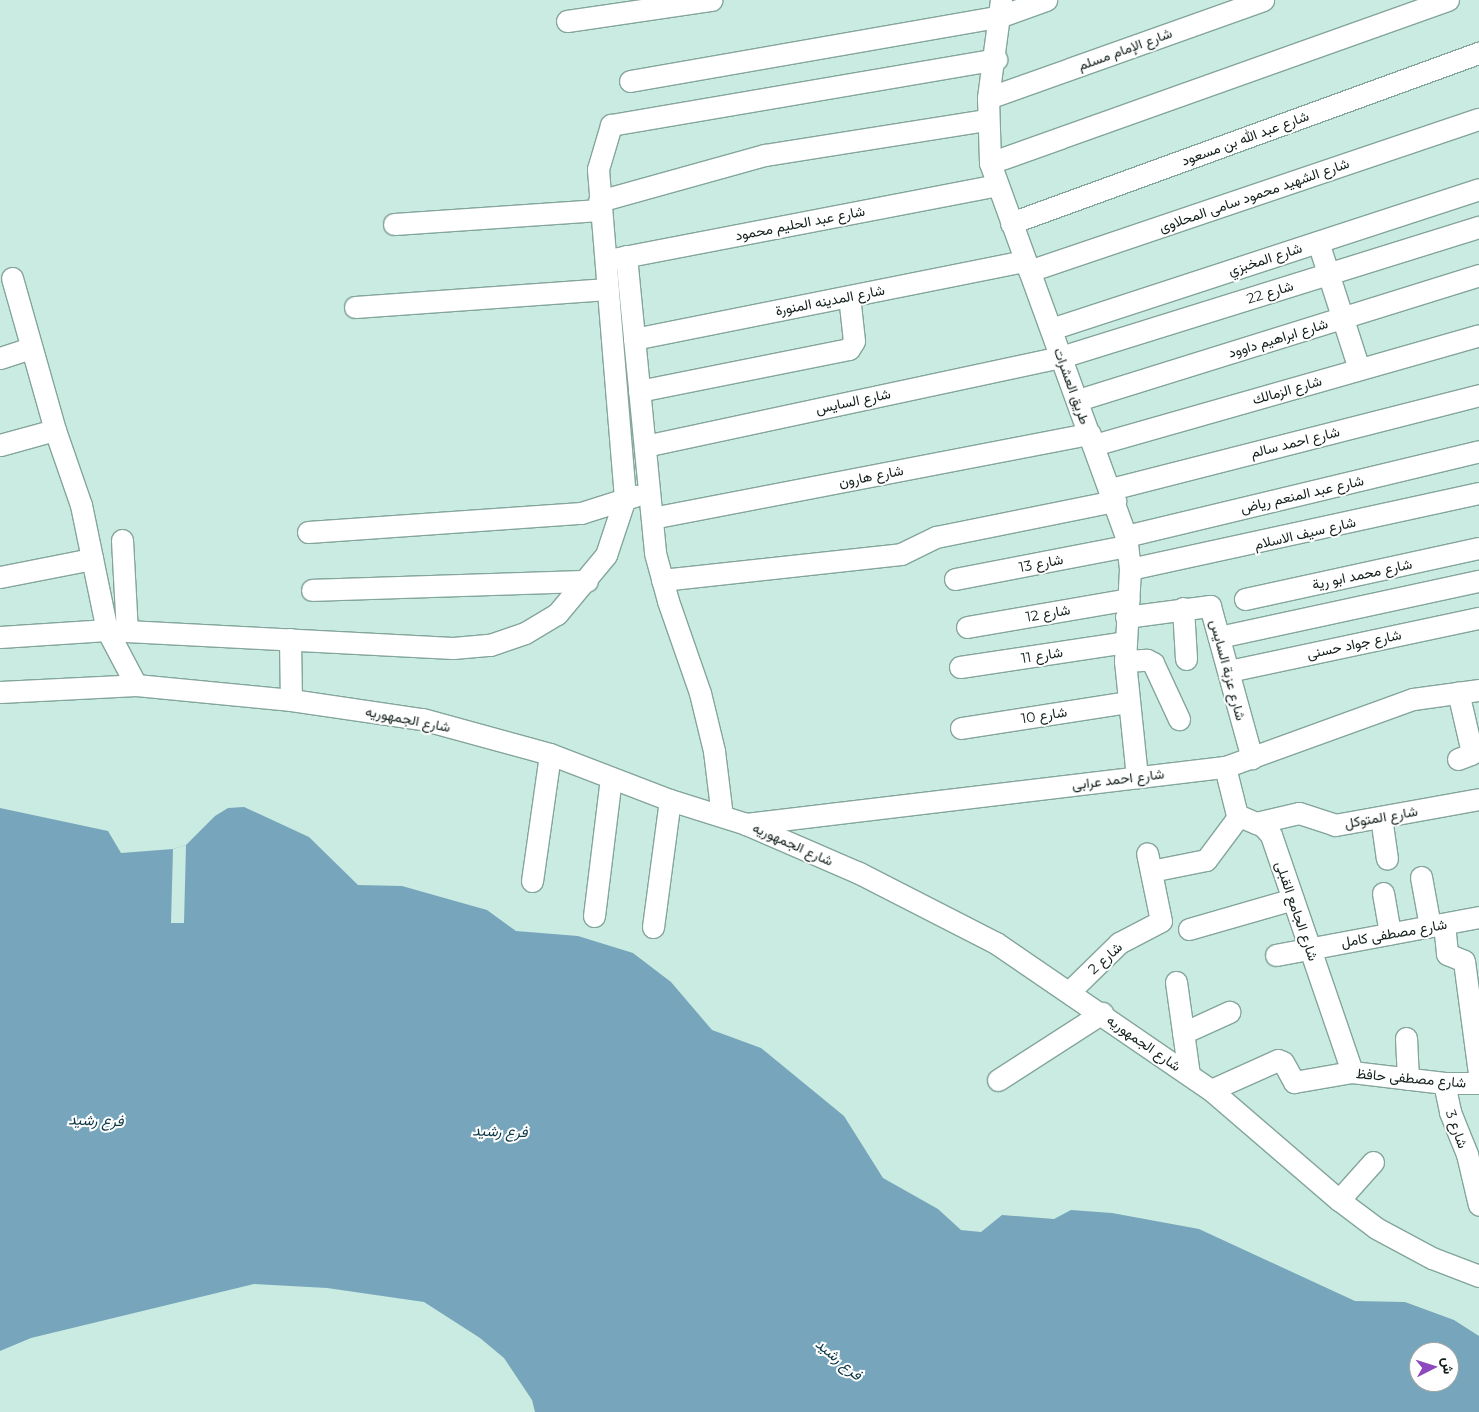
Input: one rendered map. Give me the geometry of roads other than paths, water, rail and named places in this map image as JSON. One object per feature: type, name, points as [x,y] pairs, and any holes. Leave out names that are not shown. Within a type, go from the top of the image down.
[{"type":"street","points":[[567,21],[711,0]]},
{"type":"street","points":[[630,81],[1046,0]]},
{"type":"street","name":"شارع الإمام مسلم","points":[[988,98],[1263,0]]},
{"type":"street","points":[[990,162],[1448,0]]},
{"type":"street","name":"طريق العشرات","points":[[1001,8],[996,59],[988,98],[987,120],[990,162],[1113,495],[1127,541],[1130,569],[1125,652],[1128,702],[1137,777]]},
{"type":"street","name":"شارع عبد الله بن مسعود","points":[[1012,223],[1479,53]]},
{"type":"street","points":[[0,637],[117,630],[453,648],[490,645],[525,633],[557,614],[587,581],[606,555],[625,498],[603,260],[600,205],[599,160],[608,129],[616,122],[996,59]]},
{"type":"street","name":"شارع الشهيد محمود سامى المحلاوى","points":[[1027,266],[1479,119]]},
{"type":"street","points":[[394,224],[600,205],[765,155],[987,120]]},
{"type":"street","name":"شارع عبد الحليم محمود","points":[[603,260],[997,185]]},
{"type":"street","name":"شارع المخبزي","points":[[1051,329],[1479,189]]},
{"type":"street","name":"شارع 22","points":[[1061,357],[1479,227]]},
{"type":"street","points":[[1318,242],[1359,369]]},
{"type":"street","points":[[626,256],[655,554],[700,693],[714,751],[722,816]]},
{"type":"street","name":"شارع المدينه المنورة","points":[[634,338],[849,296],[1027,266]]},
{"type":"street","name":"شارع ابراهيم داوود","points":[[1078,400],[1479,275]]},
{"type":"street","points":[[12,278],[54,430],[81,505],[92,559],[136,685]]},
{"type":"street","points":[[355,307],[607,289]]},
{"type":"street","points":[[639,391],[849,349],[854,341],[849,296]]},
{"type":"street","name":"شارع الزمالك","points":[[1092,440],[1479,335]]},
{"type":"street","points":[[0,358],[31,348]]},
{"type":"street","name":"شارع السايس","points":[[645,446],[1061,357]]},
{"type":"street","name":"شارع احمد سالم","points":[[662,580],[901,554],[936,537],[1113,495],[1479,395]]},
{"type":"street","points":[[0,445],[54,430]]},
{"type":"street","name":"شارع هارون","points":[[652,518],[1092,440]]},
{"type":"street","name":"شارع عبد المنعم رياض","points":[[1127,541],[1479,451]]},
{"type":"street","points":[[308,532],[581,513],[625,498],[650,493]]},
{"type":"street","name":"شارع سيف الاسلام","points":[[1130,569],[1479,493]]},
{"type":"street","points":[[117,630],[122,540]]},
{"type":"street","name":"شارع 13","points":[[955,579],[1127,541]]},
{"type":"street","name":"شارع محمد ابو رية","points":[[1245,599],[1479,548]]},
{"type":"street","points":[[0,577],[92,559]]},
{"type":"street","points":[[312,590],[587,581]]},
{"type":"street","points":[[1219,637],[1479,581]]},
{"type":"street","name":"شارع عزبة السايس","points":[[1128,608],[1210,606],[1252,758]]},
{"type":"street","name":"شارع 12","points":[[968,628],[1128,608]]},
{"type":"street","points":[[1183,608],[1186,659]]},
{"type":"street","name":"شارع جواد حسنى","points":[[1229,671],[1479,618]]},
{"type":"street","points":[[290,639],[291,700]]},
{"type":"street","name":"شارع 11","points":[[960,667],[1125,652],[1153,663],[1179,719]]},
{"type":"street","name":"شارع الجمهوريه","points":[[0,692],[136,685],[291,700],[422,719],[550,754],[670,800],[746,824],[944,914],[1070,991],[1211,1090],[1339,1200],[1404,1244],[1479,1276]]},
{"type":"street","name":"شارع احمد عرابى","points":[[746,824],[1225,767],[1405,701],[1479,690]]},
{"type":"street","points":[[1458,692],[1471,748],[1470,754],[1458,759]]},
{"type":"street","name":"شارع 10","points":[[961,728],[1128,702]]},
{"type":"street","points":[[532,881],[550,754]]},
{"type":"street","name":"شارع الجامع القبلى","points":[[1225,767],[1247,820],[1271,835],[1352,1072]]},
{"type":"street","points":[[594,916],[611,778]]},
{"type":"street","name":"شارع المتوكل","points":[[1247,820],[1299,813],[1335,825],[1479,799]]},
{"type":"street","points":[[653,927],[670,800]]},
{"type":"street","points":[[1380,817],[1387,859]]},
{"type":"street","name":"شارع 2","points":[[1070,991],[1119,943],[1161,921],[1149,862],[1206,860],[1247,820]]},
{"type":"street","points":[[1421,877],[1447,954],[1452,958],[1462,959],[1472,978],[1479,1073]]},
{"type":"street","points":[[1383,893],[1390,933]]},
{"type":"street","points":[[1189,929],[1293,899]]},
{"type":"street","name":"شارع مصطفى كامل","points":[[1276,955],[1309,947],[1479,917]]},
{"type":"street","points":[[1176,982],[1189,1074]]},
{"type":"street","points":[[1183,1033],[1229,1012]]},
{"type":"street","points":[[998,1080],[1102,1013]]},
{"type":"street","points":[[1406,1038],[1408,1079]]},
{"type":"street","name":"شارع مصطفى حافظ","points":[[1211,1090],[1278,1060],[1283,1062],[1294,1082],[1352,1072],[1444,1083],[1479,1083]]},
{"type":"street","name":"شارع 3","points":[[1444,1083],[1479,1205]]},
{"type":"street","points":[[1339,1200],[1373,1162]]},
{"type":"water","name":"فرع رشيد","points":[[244,807],[309,837],[358,885],[402,886],[487,910],[516,931],[578,936],[633,953],[671,982],[712,1030],[761,1048],[844,1116],[883,1178],[938,1209],[961,1230],[981,1232],[1002,1215],[1054,1219],[1071,1210],[1112,1213],[1199,1229],[1355,1301],[1405,1302],[1454,1320],[1479,1336],[1479,1412],[535,1412],[532,1400],[504,1358],[480,1338],[424,1302],[327,1288],[254,1284],[31,1338],[0,1351],[0,808],[108,831],[121,853],[173,849],[186,845],[215,816],[228,808]]}]
